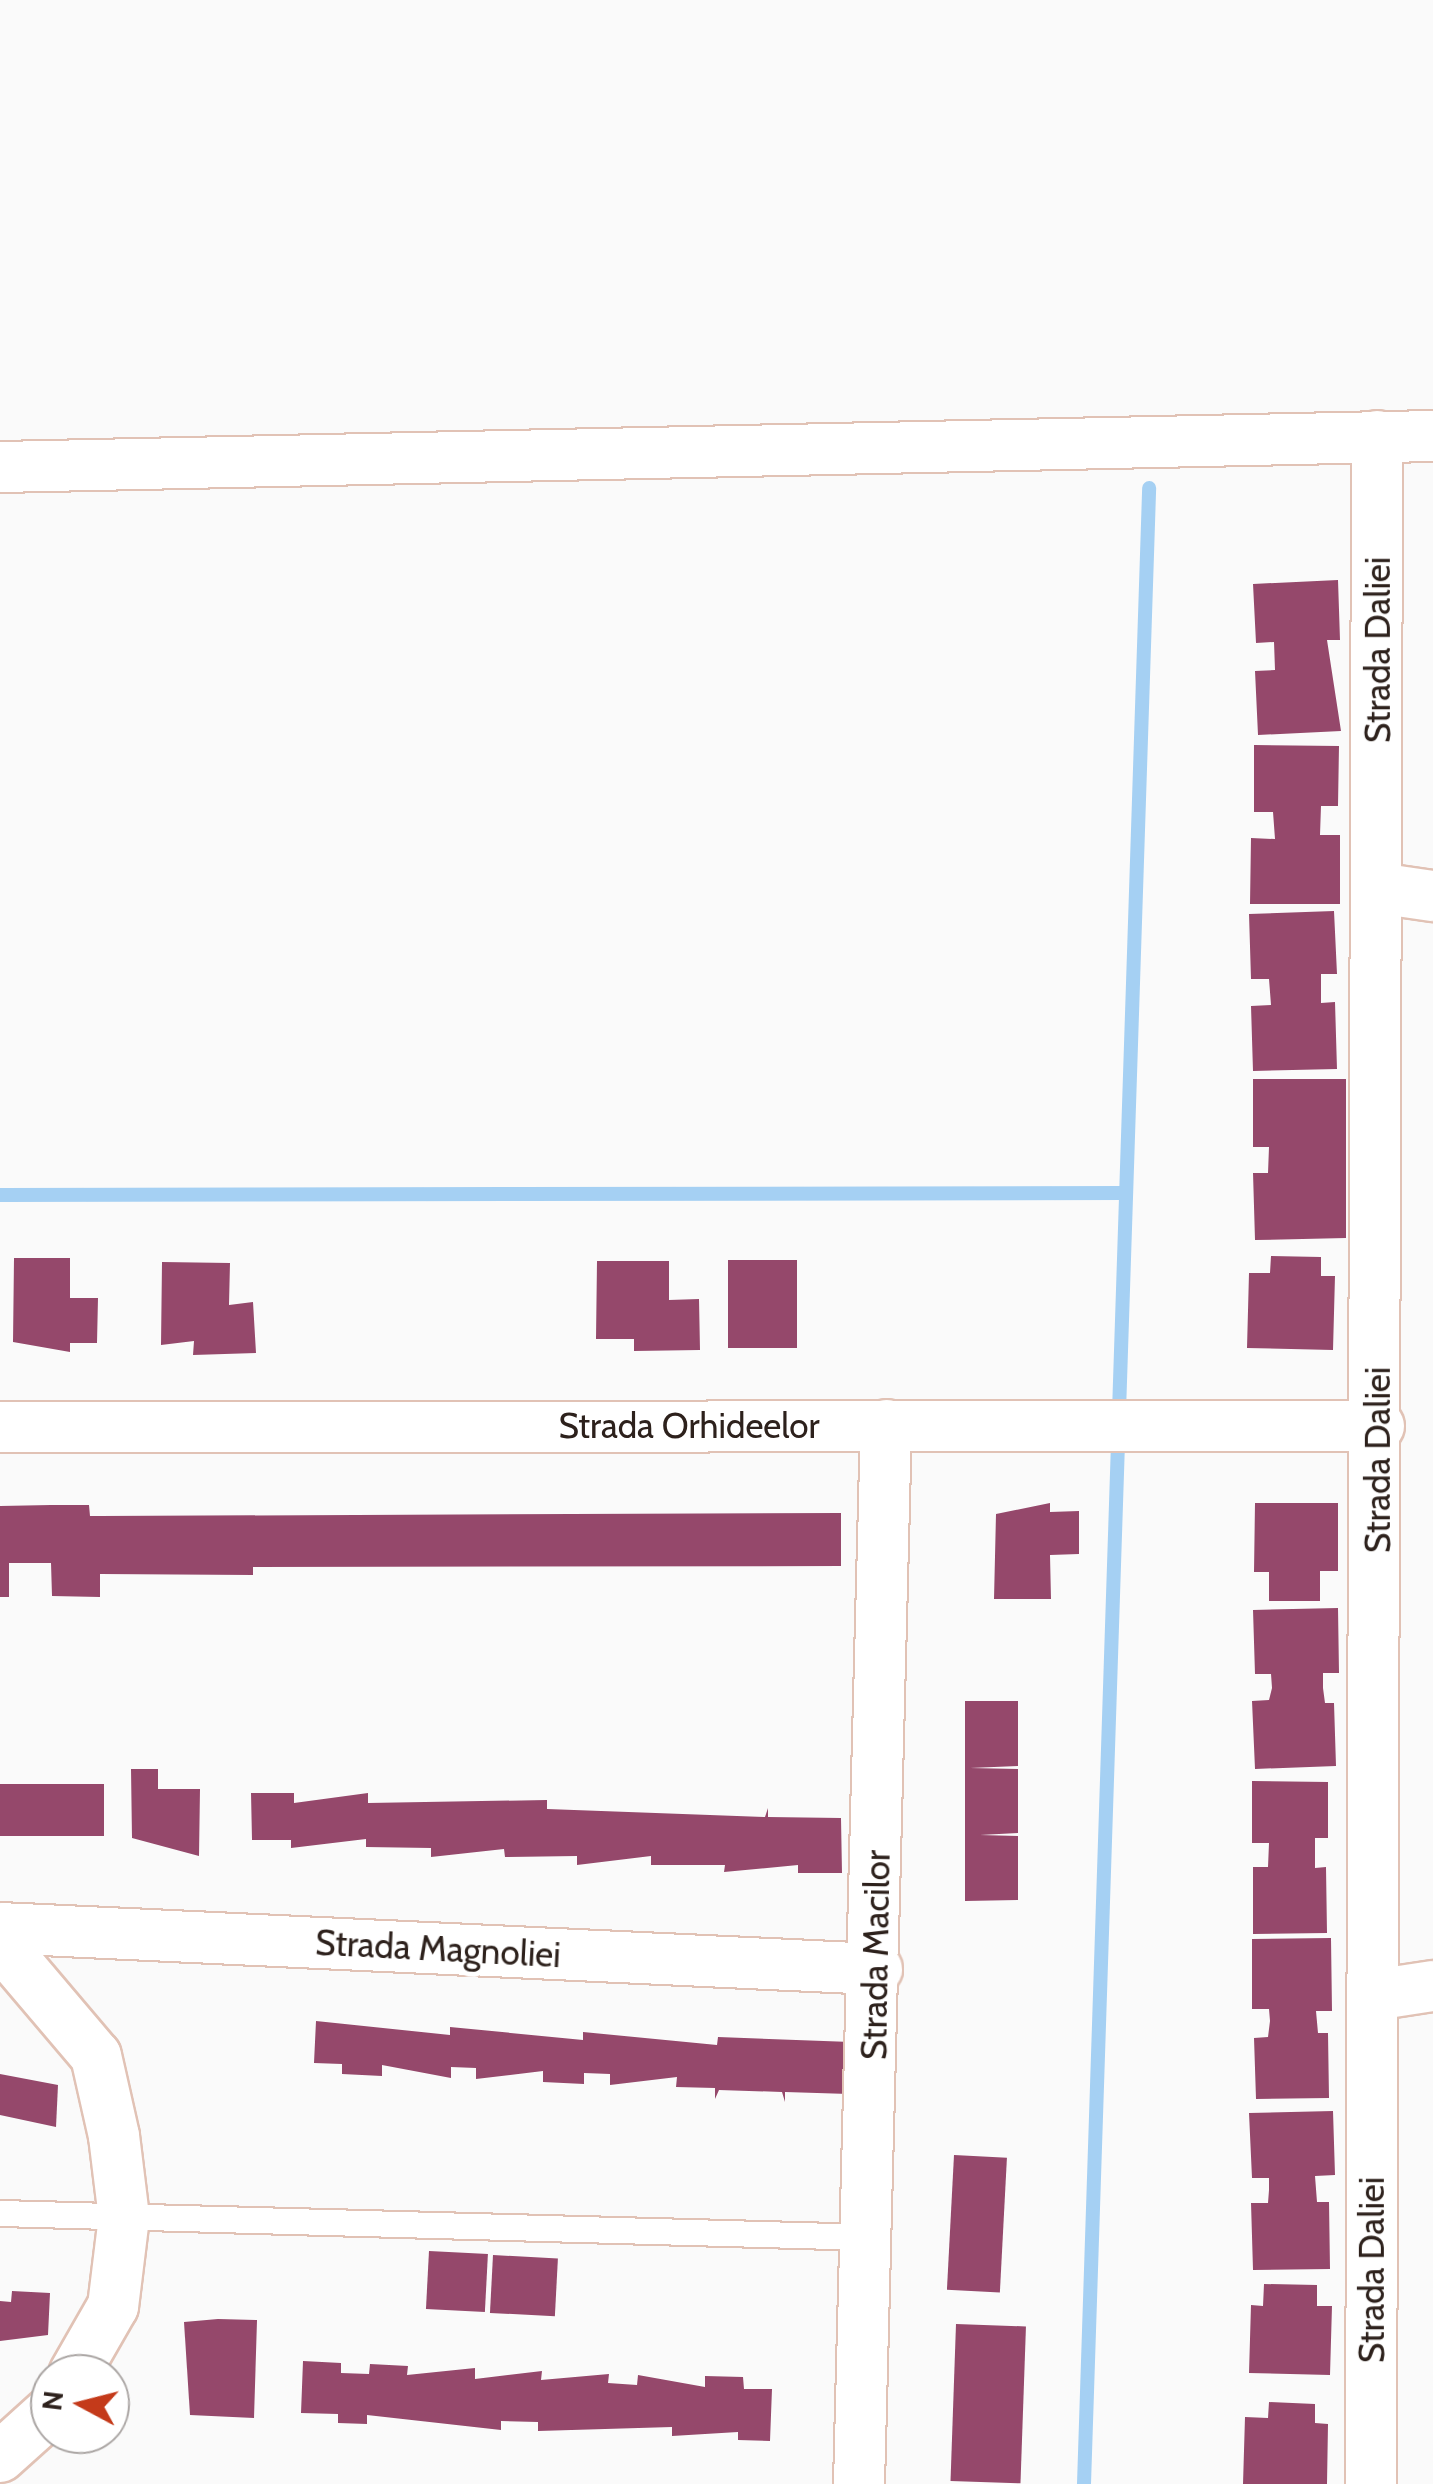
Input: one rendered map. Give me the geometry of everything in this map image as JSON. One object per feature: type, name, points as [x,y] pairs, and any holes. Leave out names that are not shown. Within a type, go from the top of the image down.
[{"type":"street","name":"Strada Daliei","points":[[1371,2484],[1379,1426],[1377,436]]},
{"type":"street","points":[[0,467],[1433,436]]},
{"type":"street","points":[[1378,888],[1433,896]]},
{"type":"street","name":"Strada Macilor","points":[[859,2484],[877,1969],[886,1425]]},
{"type":"street","name":"Strada Orhideelor","points":[[0,1427],[1379,1426]]},
{"type":"street","name":"Strada Magnoliei","points":[[0,1928],[877,1969]]},
{"type":"street","points":[[0,1943],[96,2056],[124,2218],[114,2306],[86,2354]]},
{"type":"street","points":[[1374,1995],[1433,1986]]},
{"type":"street","points":[[0,2457],[30,2430]]},
{"type":"lane","points":[[0,2213],[868,2237]]},
{"type":"building","points":[[1338,580],[1340,640],[1327,640],[1341,731],[1258,735],[1255,671],[1275,670],[1274,642],[1256,643],[1253,584]]},
{"type":"building","points":[[1254,745],[1339,746],[1338,806],[1321,806],[1320,835],[1340,835],[1340,904],[1250,904],[1251,838],[1275,839],[1273,812],[1254,812]]},
{"type":"building","points":[[1334,911],[1337,974],[1321,974],[1321,1003],[1335,1002],[1337,1069],[1253,1071],[1251,1006],[1271,1005],[1269,979],[1251,979],[1249,914]]},
{"type":"building","points":[[1253,1079],[1346,1079],[1346,1238],[1255,1240],[1253,1173],[1268,1173],[1269,1147],[1253,1147]]},
{"type":"building","points":[[1271,1256],[1321,1257],[1321,1276],[1335,1276],[1333,1350],[1247,1348],[1249,1273],[1270,1273]]},
{"type":"building","points":[[14,1258],[70,1258],[70,1298],[98,1298],[97,1343],[70,1343],[70,1352],[13,1342]]},
{"type":"building","points":[[728,1260],[797,1260],[797,1348],[728,1348]]},
{"type":"building","points":[[597,1261],[669,1261],[669,1300],[699,1299],[700,1350],[634,1351],[634,1339],[596,1339]]},
{"type":"building","points":[[162,1262],[230,1263],[229,1305],[253,1302],[256,1353],[193,1355],[194,1341],[161,1345]]},
{"type":"building","points":[[1050,1503],[1050,1512],[1079,1511],[1079,1554],[1050,1555],[1051,1599],[994,1599],[996,1514]]},
{"type":"building","points":[[1255,1503],[1338,1503],[1338,1571],[1320,1571],[1320,1601],[1269,1601],[1269,1572],[1254,1572]]},
{"type":"building","points":[[89,1505],[90,1516],[841,1513],[841,1566],[253,1567],[253,1575],[100,1574],[100,1597],[52,1596],[51,1563],[9,1563],[9,1597],[0,1597],[0,1506]]},
{"type":"building","points":[[1338,1608],[1339,1673],[1323,1673],[1325,1703],[1334,1703],[1336,1766],[1255,1769],[1252,1701],[1269,1700],[1272,1688],[1271,1674],[1255,1674],[1253,1610]]},
{"type":"building","points":[[965,1701],[1018,1701],[1018,1766],[970,1768],[1018,1769],[1018,1833],[980,1835],[1018,1836],[1018,1900],[965,1901]]},
{"type":"building","points":[[131,1769],[158,1769],[158,1789],[200,1789],[199,1856],[132,1838]]},
{"type":"building","points":[[1252,1781],[1328,1782],[1328,1838],[1315,1838],[1315,1868],[1326,1867],[1327,1933],[1253,1934],[1253,1867],[1268,1867],[1269,1843],[1252,1843]]},
{"type":"building","points":[[0,1784],[104,1784],[104,1836],[0,1836]]},
{"type":"building","points":[[251,1793],[294,1793],[294,1803],[368,1793],[368,1803],[547,1800],[547,1809],[765,1817],[768,1808],[768,1817],[841,1818],[842,1873],[798,1873],[798,1865],[724,1872],[725,1865],[651,1865],[651,1856],[577,1865],[577,1856],[505,1857],[504,1849],[431,1857],[431,1848],[366,1847],[366,1839],[291,1848],[291,1840],[252,1840]]},
{"type":"building","points":[[1331,1938],[1332,2011],[1316,2011],[1318,2033],[1328,2033],[1329,2098],[1256,2099],[1254,2038],[1268,2037],[1270,2021],[1269,2009],[1252,2009],[1252,1939]]},
{"type":"building","points":[[316,2021],[450,2035],[450,2027],[583,2040],[583,2032],[717,2045],[718,2037],[851,2042],[849,2094],[785,2092],[785,2102],[782,2092],[719,2090],[715,2099],[715,2088],[676,2087],[677,2077],[610,2085],[610,2074],[584,2073],[584,2084],[543,2082],[543,2071],[476,2079],[476,2068],[451,2067],[451,2078],[382,2065],[382,2076],[342,2074],[342,2064],[314,2063]]},
{"type":"building","points":[[0,2074],[58,2085],[56,2127],[0,2115]]},
{"type":"building","points":[[1333,2111],[1335,2175],[1315,2176],[1317,2202],[1329,2202],[1330,2269],[1253,2270],[1251,2203],[1268,2203],[1269,2178],[1252,2178],[1249,2113]]},
{"type":"building","points":[[954,2155],[1007,2158],[1000,2293],[947,2290]]},
{"type":"building","points":[[429,2251],[488,2254],[485,2312],[426,2309]]},
{"type":"building","points":[[493,2255],[558,2258],[555,2316],[490,2313]]},
{"type":"building","points":[[1264,2284],[1317,2285],[1317,2306],[1332,2306],[1330,2375],[1249,2373],[1251,2305],[1263,2306]]},
{"type":"building","points":[[12,2291],[50,2293],[48,2335],[0,2341],[0,2301],[11,2302]]},
{"type":"building","points":[[257,2320],[254,2418],[190,2415],[184,2322]]},
{"type":"building","points":[[956,2324],[1026,2326],[1020,2483],[951,2481]]},
{"type":"building","points":[[303,2361],[341,2363],[341,2373],[369,2374],[370,2364],[408,2366],[407,2375],[475,2368],[475,2379],[542,2371],[541,2380],[609,2374],[608,2383],[637,2385],[638,2375],[705,2387],[705,2376],[743,2377],[744,2389],[772,2389],[770,2441],[738,2440],[738,2432],[672,2436],[672,2427],[538,2431],[538,2422],[501,2421],[501,2430],[367,2415],[367,2424],[338,2423],[338,2414],[301,2413]]},
{"type":"building","points":[[1269,2402],[1315,2404],[1315,2423],[1328,2424],[1327,2484],[1243,2484],[1245,2417],[1268,2418]]},
{"type":"waterway","points":[[1084,2484],[1149,488]]},
{"type":"waterway","points":[[0,1195],[1126,1193]]}]
